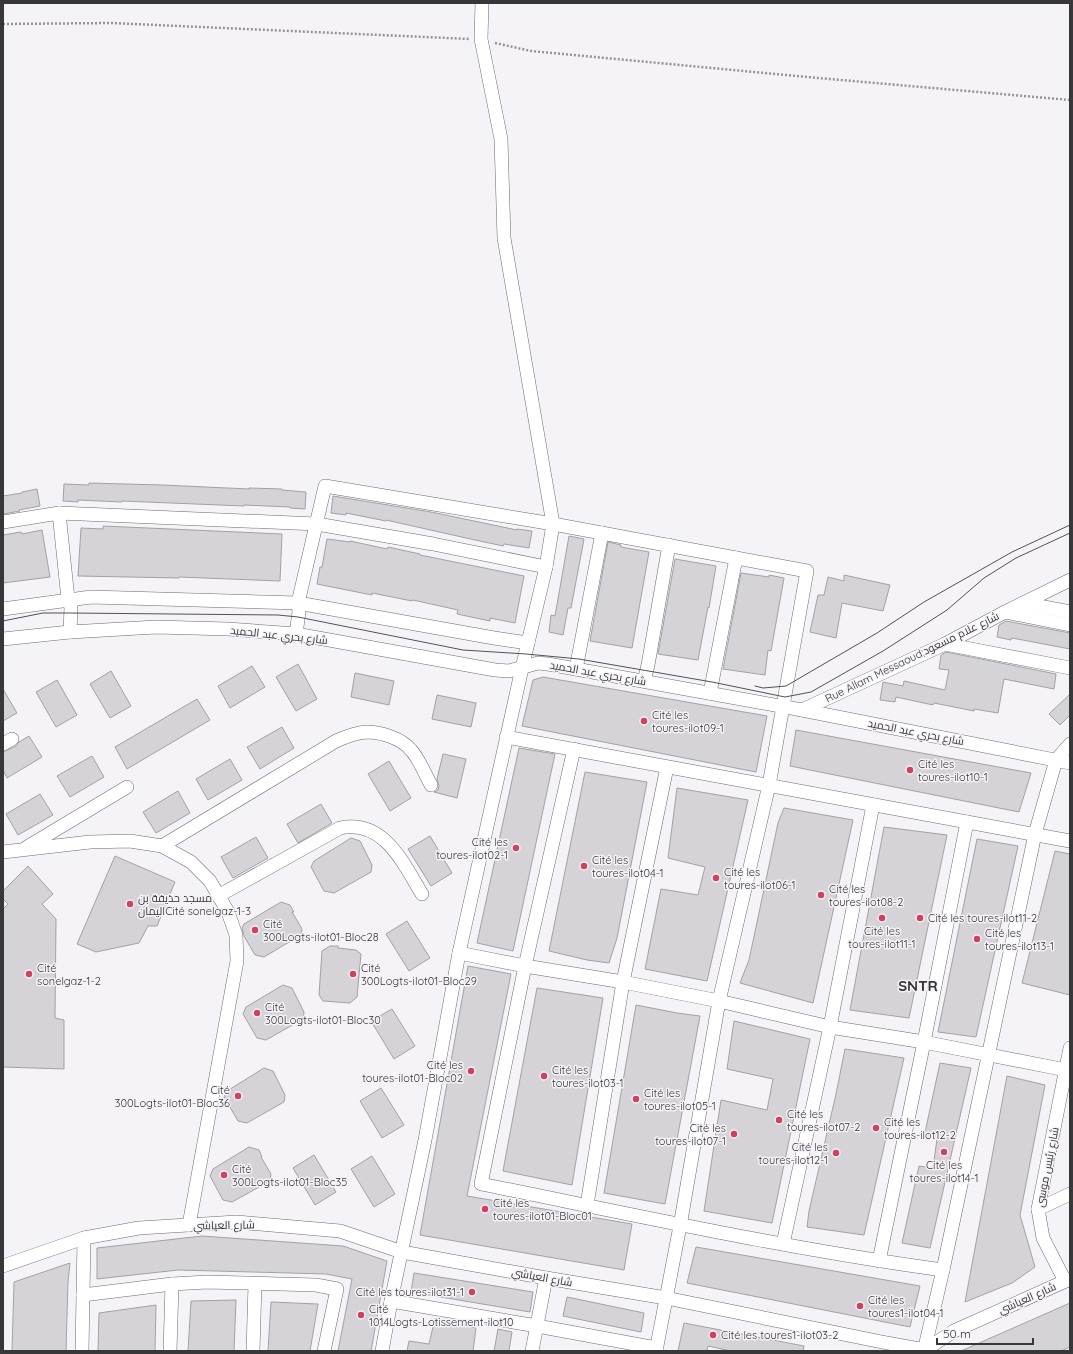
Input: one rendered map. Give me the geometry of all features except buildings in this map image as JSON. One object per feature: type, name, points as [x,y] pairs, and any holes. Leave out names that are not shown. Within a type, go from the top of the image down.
[{"type":"street","points":[[382,1351],[425,1140],[459,953],[506,737],[546,567],[553,524],[504,238],[501,139],[481,39],[482,3]]},
{"type":"street","points":[[296,634],[299,612],[298,603],[325,486],[553,524],[807,571],[769,785],[719,1000],[680,1226],[656,1350],[537,1326],[391,1302]]},
{"type":"street","points":[[3,522],[59,513],[317,524],[433,544],[546,567]]},
{"type":"street","points":[[59,513],[68,600],[71,607],[70,632]]},
{"type":"street","points":[[576,669],[602,533]]},
{"type":"street","points":[[644,681],[669,546]]},
{"type":"street","points":[[710,693],[736,558]]},
{"type":"street","points":[[1005,612],[1070,580]]},
{"type":"street","points":[[3,609],[91,597],[298,603],[528,643]]},
{"type":"street","points":[[1023,603],[1070,612]]},
{"type":"street","name":"Rue Allam Messaoud;شارع علام مسعود","points":[[802,710],[945,644],[1005,612],[1070,625]]},
{"type":"street","name":"شارع بحري عبد الحميد","points":[[3,639],[70,632],[156,627],[228,629],[296,634],[496,670],[508,671],[538,663],[576,669],[782,706],[1070,763]]},
{"type":"street","points":[[945,644],[1070,668]]},
{"type":"street","points":[[162,846],[336,741],[352,735],[366,732],[390,737],[401,742],[411,750],[431,785]]},
{"type":"street","points":[[506,737],[1070,841]]},
{"type":"street","points":[[924,1350],[943,1270],[1035,834],[1056,760],[1070,744]]},
{"type":"street","points":[[574,750],[525,966],[481,1184],[680,1226],[879,1261],[943,1270]]},
{"type":"street","points":[[587,1206],[624,982],[667,767]]},
{"type":"street","points":[[22,850],[126,787]]},
{"type":"street","points":[[783,1244],[830,1027],[873,804]]},
{"type":"street","points":[[879,1261],[967,822]]},
{"type":"street","points":[[218,896],[340,828],[351,826],[367,829],[382,837],[396,852],[422,894]]},
{"type":"street","points":[[3,852],[90,842],[130,841],[162,846],[191,862],[210,881],[228,912],[236,935],[237,962],[189,1225]]},
{"type":"street","points":[[459,953],[719,1000],[830,1027],[924,1042],[1066,1070]]},
{"type":"street","name":"شارع رئيس موسى","points":[[1068,1280],[1043,1238],[1038,1209],[1070,1048]]},
{"type":"street","points":[[1038,1209],[1070,1194]]},
{"type":"street","name":"شارع العياشي","points":[[3,1266],[84,1238],[139,1228],[237,1222],[340,1231],[402,1252],[666,1298],[924,1350],[954,1330],[1068,1280]]},
{"type":"street","points":[[82,1351],[84,1238]]},
{"type":"street","points":[[532,1351],[546,1278]]},
{"type":"street","points":[[83,1295],[172,1284],[208,1282],[316,1286],[337,1289],[324,1351]]},
{"type":"street","points":[[170,1351],[172,1284]]},
{"type":"street","points":[[253,1351],[255,1284]]},
{"type":"path","points":[[3,24],[111,23],[481,39],[531,52],[1070,100]]},
{"type":"tram line","points":[[755,686],[763,688],[786,686],[877,633],[924,602],[1012,552],[1070,525]]},
{"type":"tram line","points":[[3,621],[43,613],[278,615],[298,617],[463,650],[579,659],[712,682],[785,697],[811,692],[883,651],[947,610],[984,578],[1016,558],[1070,533]]},
{"type":"place","name":"Cité les toures-ilot09-1","points":[[644,721]]},
{"type":"place","name":"Cité les toures-ilot10-1","points":[[910,770]]},
{"type":"place","name":"Cité les toures-ilot02-1","points":[[516,848]]},
{"type":"place","name":"Cité les toures-ilot04-1","points":[[584,866]]},
{"type":"place","name":"Cité les toures-ilot06-1","points":[[716,878]]},
{"type":"place","name":"Cité les toures-ilot08-2","points":[[821,895]]},
{"type":"place","name":"مسجد حذيفة بن اليمانCité sonelgaz-1-3","points":[[130,904]]},
{"type":"place","name":"Cité les toures-ilot11-1","points":[[882,918]]},
{"type":"place","name":"Cité les toures-ilot11-2","points":[[920,918]]},
{"type":"place","name":"Cité 300Logts-ilot01-Bloc28","points":[[255,930]]},
{"type":"place","name":"Cité les toures-ilot13-1","points":[[977,939]]},
{"type":"place","name":"Cité sonelgaz-1-2","points":[[29,974]]},
{"type":"place","name":"Cité 300Logts-ilot01-Bloc29","points":[[353,974]]},
{"type":"place","name":"Cité 300Logts-ilot01-Bloc30","points":[[257,1013]]},
{"type":"place","name":"Cité les toures-ilot01-Bloc02","points":[[471,1071]]},
{"type":"place","name":"Cité les toures-ilot03-1","points":[[544,1076]]},
{"type":"place","name":"Cité 300Logts-ilot01-Bloc36","points":[[238,1096]]},
{"type":"place","name":"Cité les toures-ilot05-1","points":[[636,1099]]},
{"type":"place","name":"Cité les toures-ilot07-2","points":[[779,1120]]},
{"type":"place","name":"Cité les toures-ilot12-2","points":[[876,1128]]},
{"type":"place","name":"Cité les toures-ilot07-1","points":[[734,1134]]},
{"type":"place","name":"Cité les toures-ilot14-1","points":[[944,1152]]},
{"type":"place","name":"Cité les toures-ilot12-1","points":[[836,1153]]},
{"type":"place","name":"Cité 300Logts-ilot01-Bloc35","points":[[224,1175]]},
{"type":"place","name":"Cité les toures-ilot01-Bloc01","points":[[485,1209]]},
{"type":"place","name":"Cité les toures-ilot31-1","points":[[472,1292]]},
{"type":"place","name":"Cité les toures1-ilot04-1","points":[[860,1306]]},
{"type":"place","name":"Cité 1014Logts-Lotissement-ilot10","points":[[361,1315]]},
{"type":"place","name":"Cité les toures1-ilot03-2","points":[[713,1335]]},
{"type":"district","name":"SNTR","points":[[918,985]]}]
